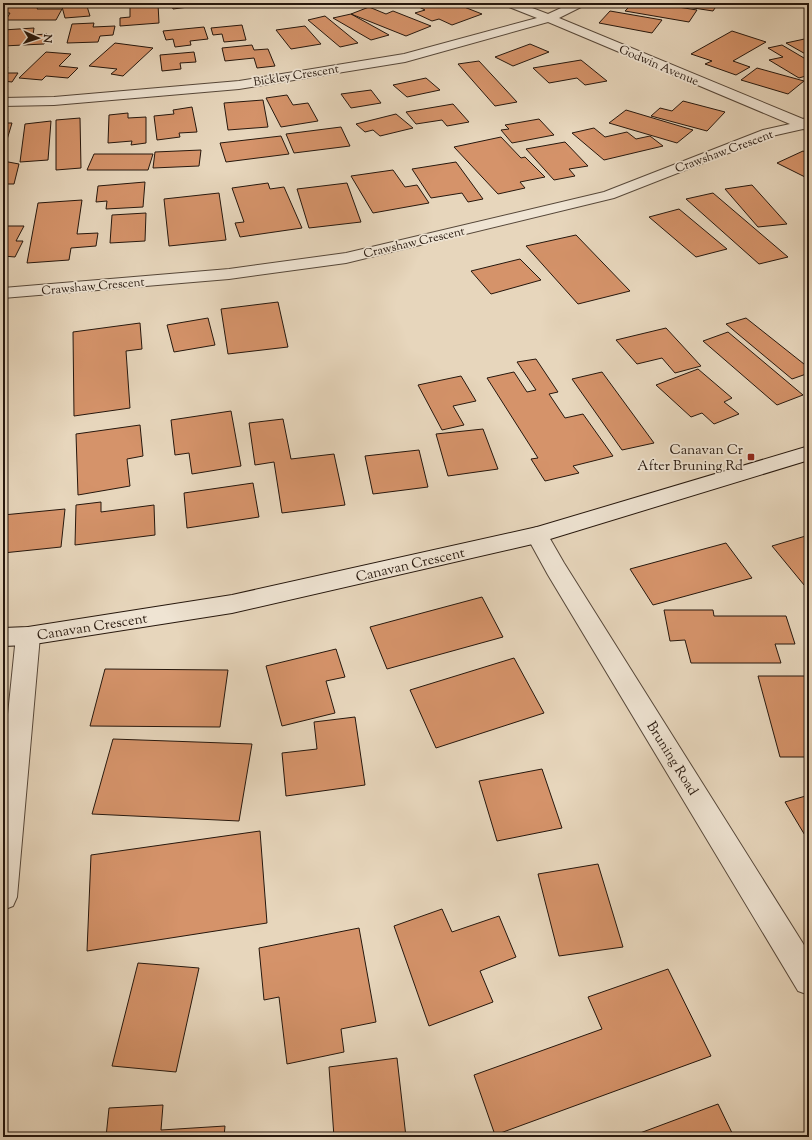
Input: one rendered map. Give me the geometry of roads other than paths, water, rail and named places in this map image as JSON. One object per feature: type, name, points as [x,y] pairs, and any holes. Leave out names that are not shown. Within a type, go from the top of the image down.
[{"type":"street","name":"Godwin Avenue","points":[[508,3],[549,18],[807,124]]},
{"type":"street","name":"Bickley Crescent","points":[[3,102],[54,101],[239,84],[405,58],[549,18],[581,3]]},
{"type":"street","name":"Crawshaw Crescent","points":[[3,294],[229,274],[346,258],[609,195],[768,133],[807,124]]},
{"type":"street","name":"Canavan Crescent","points":[[3,637],[28,636],[232,604],[537,536],[809,453]]},
{"type":"street","name":"Bruning Road","points":[[537,536],[809,980]]},
{"type":"street","points":[[3,897],[28,636]]},
{"type":"place","name":"Canavan Cr After Bruning Rd","points":[[751,457]]}]
